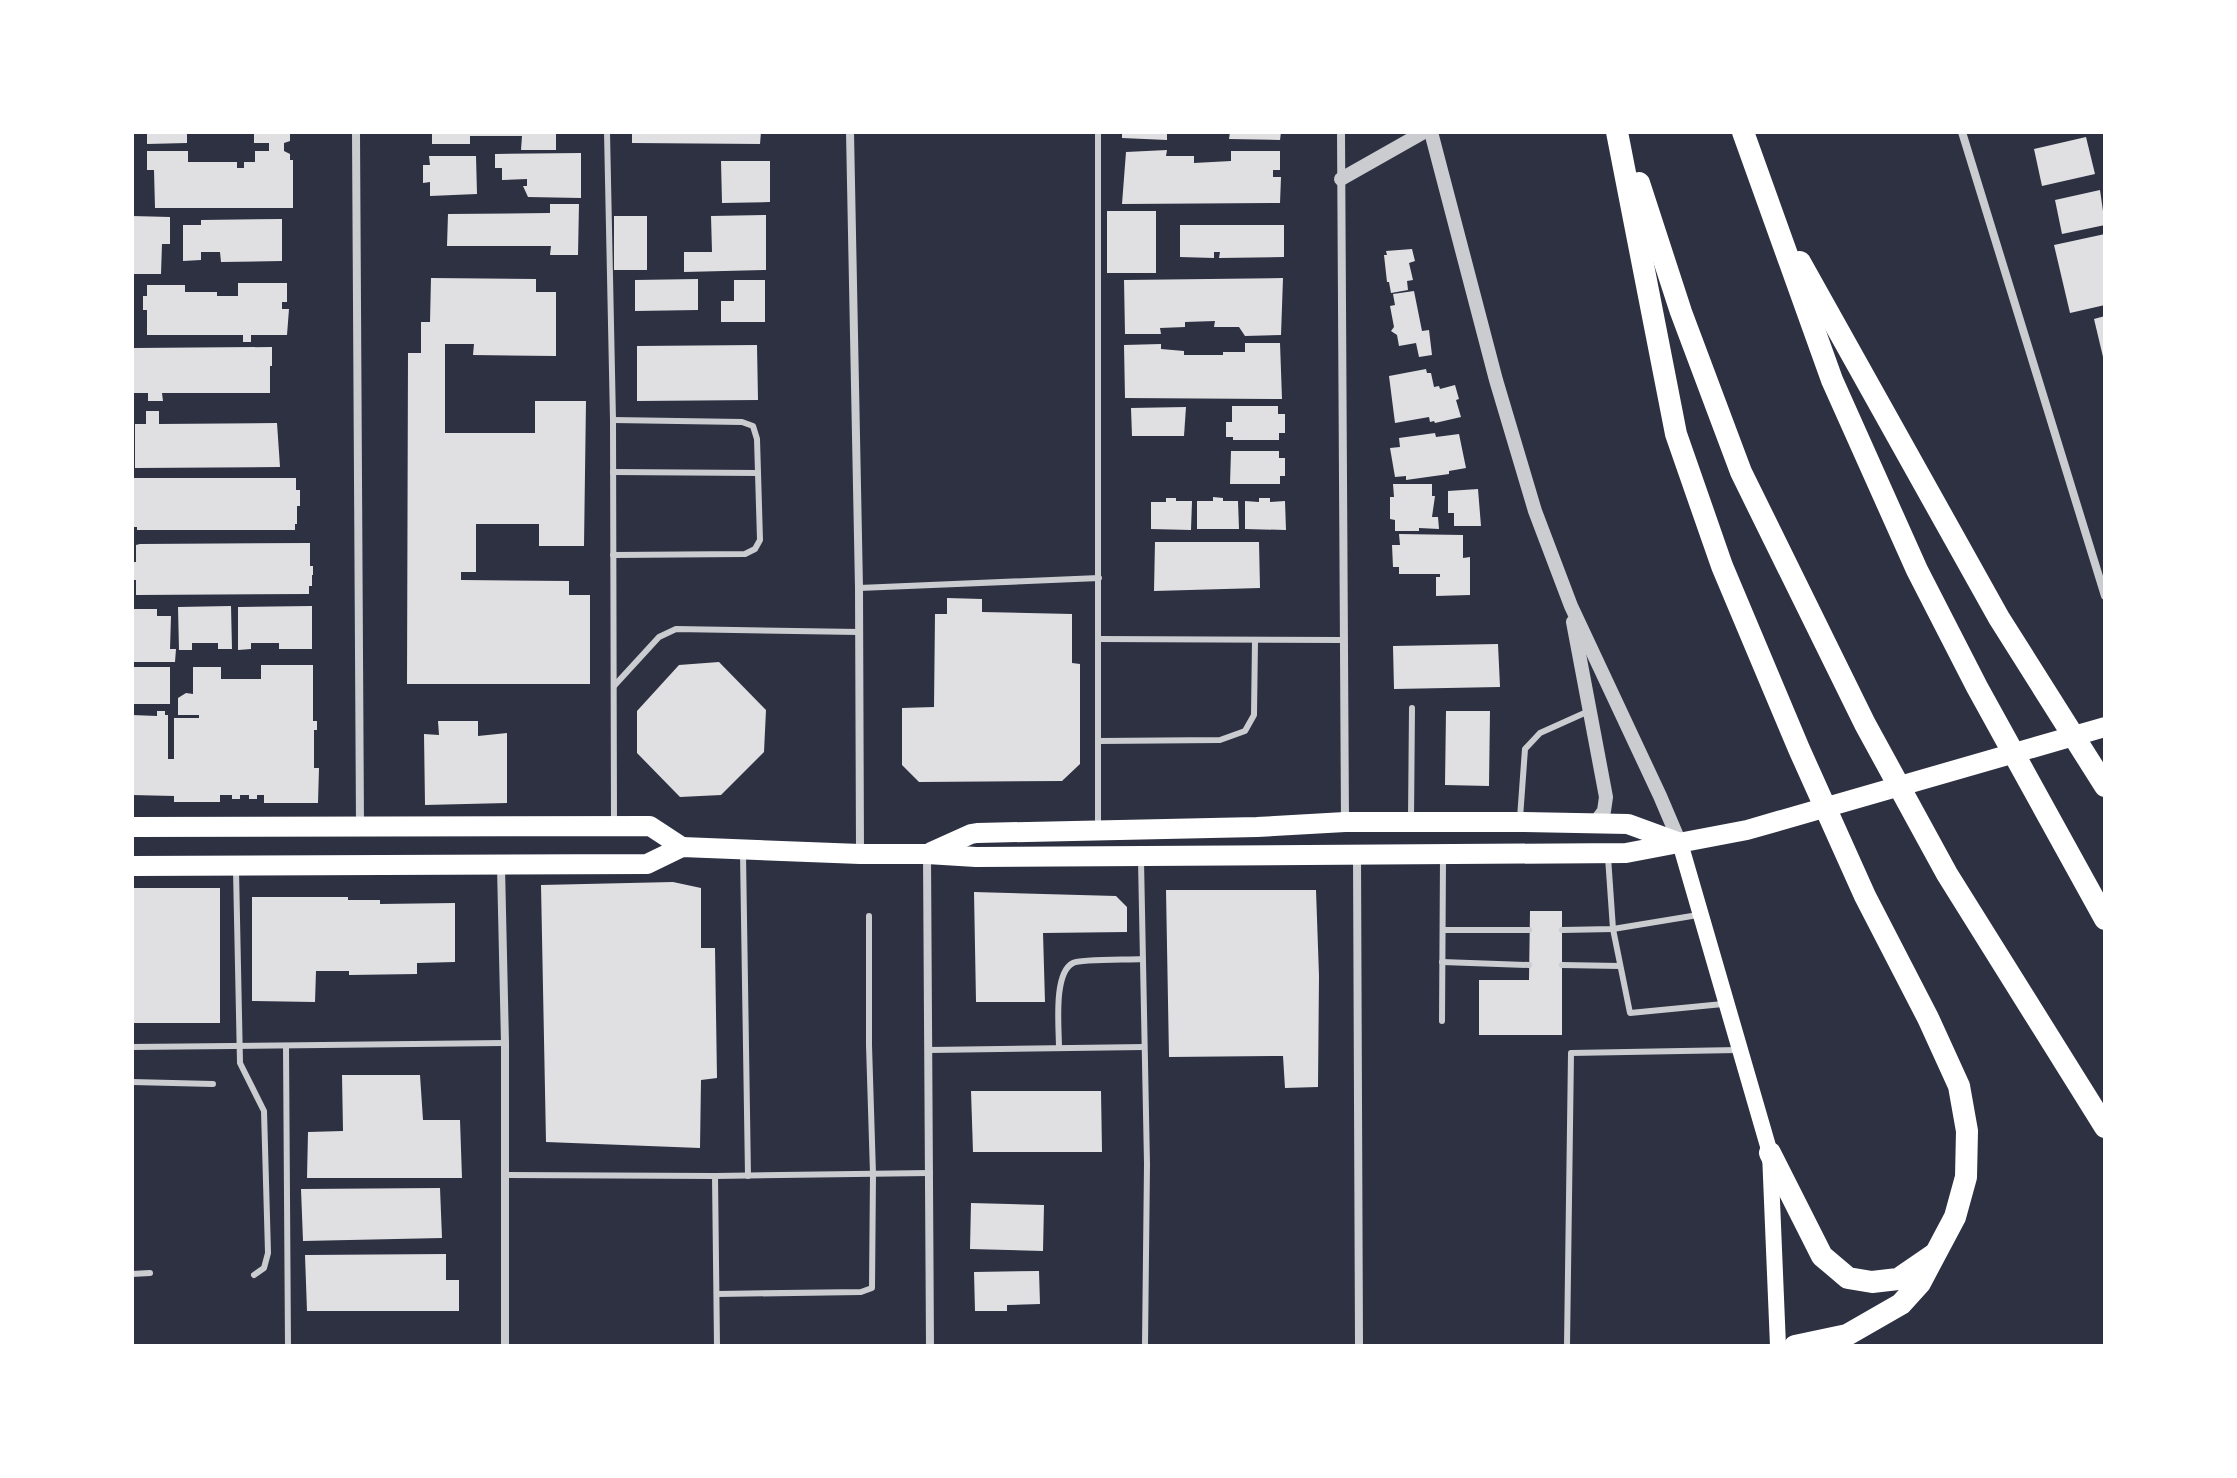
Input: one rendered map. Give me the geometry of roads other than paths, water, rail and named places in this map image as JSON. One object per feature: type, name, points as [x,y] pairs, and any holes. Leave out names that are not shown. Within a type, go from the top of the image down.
[{"type":"highway","points":[[1620,132],[1681,312],[1741,472],[1865,724],[1940,861],[2105,1127]]},
{"type":"highway","points":[[1620,132],[1676,434],[1722,566],[1799,749],[1865,896],[1959,1086],[1967,1131],[1966,1177],[1955,1217],[1920,1283],[1901,1304],[1847,1335],[1795,1346]]},
{"type":"highway","points":[[1743,132],[1832,380],[1917,570],[1977,687],[2105,919]]},
{"type":"highway","points":[[1769,207],[1999,618],[2105,786]]},
{"type":"highway","points":[[1770,1153],[1822,1256],[1848,1278],[1872,1282],[1898,1279],[1937,1252]]},
{"type":"main road","points":[[132,866],[647,864],[682,847],[976,857],[1626,853],[1747,830],[2102,728]]},
{"type":"main road","points":[[927,854],[971,834],[1345,822],[1628,824],[1680,843]]},
{"type":"main road","points":[[132,827],[650,826],[682,847]]},
{"type":"main road","points":[[1680,843],[1770,1153],[1778,1346]]},
{"type":"street","points":[[356,132],[360,825]]},
{"type":"street","points":[[850,132],[859,588],[860,854]]},
{"type":"street","points":[[1341,132],[1345,822]]},
{"type":"street","points":[[1341,179],[1424,132]]},
{"type":"street","points":[[1431,132],[1535,511],[1571,606],[1680,843]]},
{"type":"street","points":[[1962,132],[2105,596]]},
{"type":"street","points":[[1571,606],[1606,797],[1604,811],[1595,823]]},
{"type":"street","points":[[927,854],[930,1346]]},
{"type":"street","points":[[1357,854],[1359,1346]]},
{"type":"street","points":[[501,865],[505,1043],[505,1346]]},
{"type":"lane","points":[[607,132],[613,420],[614,826]]},
{"type":"lane","points":[[1098,132],[1098,831]]},
{"type":"lane","points":[[613,420],[742,422],[753,426],[757,439],[760,540],[755,549],[745,554],[613,555]]},
{"type":"lane","points":[[613,472],[758,473]]},
{"type":"lane","points":[[859,588],[1099,578]]},
{"type":"lane","points":[[614,686],[659,637],[676,629],[859,632]]},
{"type":"lane","points":[[1099,639],[1344,640]]},
{"type":"lane","points":[[1099,741],[1220,740],[1245,731],[1254,715],[1255,640]]},
{"type":"lane","points":[[1411,822],[1412,708]]},
{"type":"lane","points":[[1520,822],[1525,749],[1540,733],[1589,711]]},
{"type":"lane","points":[[743,850],[748,1176]]},
{"type":"lane","points":[[1608,853],[1613,929],[1630,1013],[1727,1004]]},
{"type":"lane","points":[[1442,1021],[1443,854]]},
{"type":"lane","points":[[1141,856],[1147,1164],[1145,1346]]},
{"type":"lane","points":[[236,866],[240,1063],[264,1111],[268,1253],[264,1268],[254,1275]]},
{"type":"lane","points":[[1562,930],[1613,929],[1701,914]]},
{"type":"lane","points":[[717,1294],[861,1292],[872,1288],[869,916]]},
{"type":"lane","points":[[1443,930],[1529,930]]},
{"type":"lane","points":[[1059,1048],[1060,986],[1064,971],[1074,963],[1142,959]]},
{"type":"lane","points":[[1442,962],[1529,965]]},
{"type":"lane","points":[[1562,965],[1620,966]]},
{"type":"lane","points":[[132,1047],[505,1043]]},
{"type":"lane","points":[[286,1047],[288,1346]]},
{"type":"lane","points":[[929,1050],[1144,1047]]},
{"type":"lane","points":[[1567,1346],[1571,1053],[1741,1050]]},
{"type":"lane","points":[[132,1082],[213,1084]]},
{"type":"lane","points":[[505,1175],[930,1173]]},
{"type":"lane","points":[[715,1176],[717,1346]]},
{"type":"lane","points":[[132,1274],[150,1273]]}]
